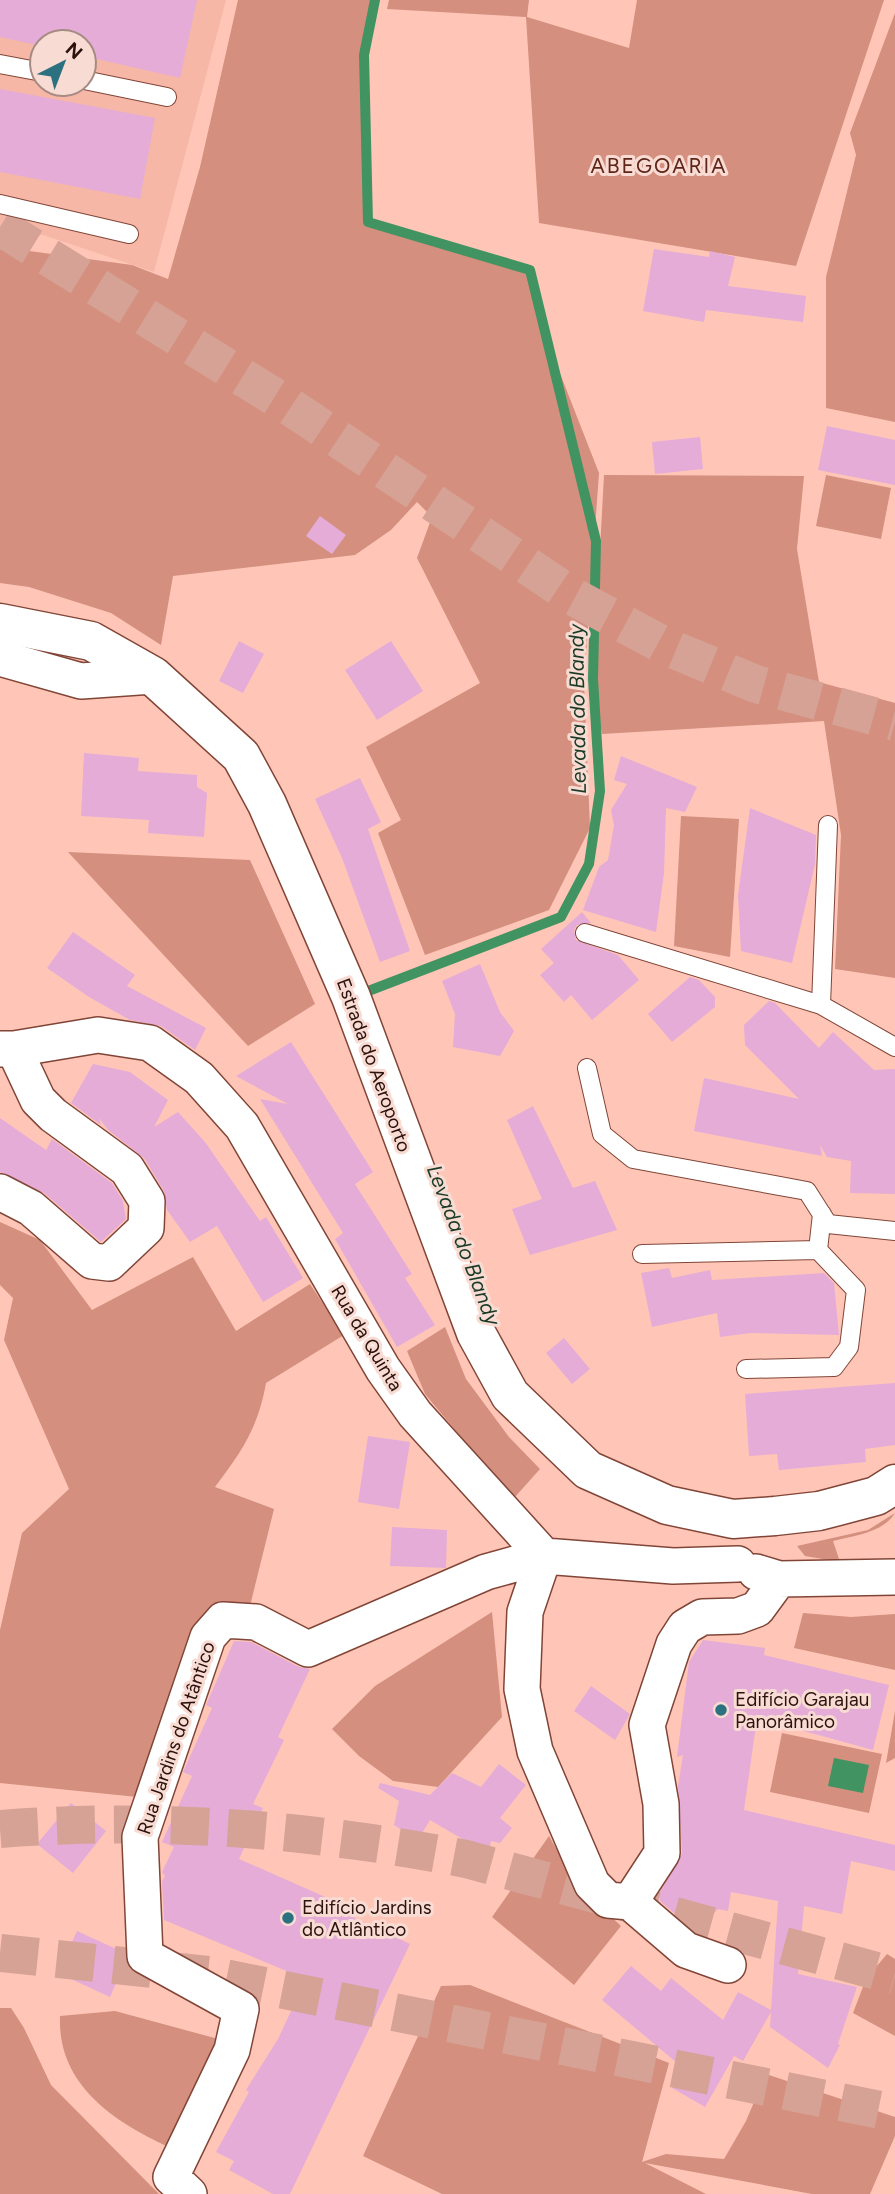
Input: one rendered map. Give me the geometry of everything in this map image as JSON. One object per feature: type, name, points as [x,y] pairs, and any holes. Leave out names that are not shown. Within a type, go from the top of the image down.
[{"type":"main road","name":"Estrada do Aeroporto","points":[[0,622],[90,641],[153,676],[242,756],[267,804],[351,997],[475,1333],[510,1395],[588,1470],[667,1505],[733,1519],[819,1511],[876,1496],[895,1484]]},
{"type":"street","points":[[0,658],[81,681],[153,676]]},
{"type":"street","name":"Rua da Quinta","points":[[7,1049],[98,1035],[150,1043],[199,1078],[242,1126],[383,1369],[415,1414],[544,1556]]},
{"type":"street","points":[[0,1192],[31,1208],[92,1261],[109,1262],[146,1228],[147,1202],[127,1169],[53,1115],[37,1100],[7,1049]]},
{"type":"street","points":[[733,1519],[738,1564]]},
{"type":"street","points":[[728,1965],[686,1950],[630,1902],[608,1900],[592,1884],[536,1751],[522,1689],[524,1612],[544,1556],[673,1566],[738,1564],[779,1579],[895,1577]]},
{"type":"street","name":"Rua Jardins do Atântico","points":[[180,2185],[232,2050],[241,2009],[145,1956],[140,1837],[208,1637],[223,1620],[242,1619],[256,1622],[308,1649],[486,1572],[544,1556]]},
{"type":"street","points":[[630,1902],[662,1853],[661,1804],[647,1725],[674,1644],[685,1627],[702,1616],[738,1616],[757,1609],[779,1579]]},
{"type":"lane","points":[[0,64],[28,69]]},
{"type":"lane","points":[[98,83],[167,97]]},
{"type":"lane","points":[[0,204],[129,234]]},
{"type":"lane","points":[[821,1004],[828,825]]},
{"type":"lane","points":[[585,933],[821,1004],[895,1047]]},
{"type":"lane","points":[[587,1068],[602,1135],[633,1159],[807,1191],[828,1224],[895,1231]]},
{"type":"lane","points":[[818,1250],[822,1214]]},
{"type":"lane","points":[[642,1254],[818,1250],[856,1290],[849,1347],[834,1367],[746,1369]]},
{"type":"shaded area","points":[[0,0],[226,0],[154,272],[43,235],[0,235]]},
{"type":"shaded area","points":[[238,0],[375,0],[364,55],[368,222],[530,270],[554,358],[599,473],[584,683],[590,828],[549,910],[425,955],[378,833],[401,820],[366,747],[480,683],[417,558],[432,517],[417,502],[391,530],[355,555],[173,576],[161,645],[111,613],[29,587],[0,583],[0,247],[132,265],[168,279],[200,167]]},
{"type":"shaded area","points":[[389,0],[529,0],[527,17],[629,48],[637,0],[884,0],[796,266],[539,223],[526,17],[387,9]]},
{"type":"shaded area","points":[[895,13],[895,422],[826,408],[826,277],[856,155],[850,133]]},
{"type":"shaded area","points":[[604,475],[804,476],[797,549],[819,682],[895,703],[895,978],[835,969],[841,835],[824,721],[602,734],[593,679]]},
{"type":"shaded area","points":[[826,475],[891,488],[881,539],[816,526]]},
{"type":"shaded area","points":[[681,816],[739,819],[730,957],[674,946]]},
{"type":"shaded area","points":[[68,852],[250,860],[315,1004],[248,1046]]},
{"type":"shaded area","points":[[0,1222],[40,1240],[92,1310],[193,1257],[236,1331],[310,1284],[344,1335],[266,1383],[263,1399],[248,1438],[215,1487],[274,1509],[250,1606],[198,1627],[147,1798],[0,1783],[0,1630],[22,1533],[69,1489],[4,1340],[13,1298],[0,1285]]},
{"type":"shaded area","points":[[445,1327],[466,1379],[509,1437],[540,1469],[515,1497],[505,1490],[425,1394],[407,1351]]},
{"type":"shaded area","points":[[895,1513],[876,1529],[833,1541],[840,1562],[805,1556],[797,1546],[868,1530]]},
{"type":"shaded area","points":[[492,1612],[502,1717],[438,1787],[393,1781],[359,1756],[332,1729],[375,1686]]},
{"type":"shaded area","points":[[803,1613],[851,1617],[895,1614],[895,1670],[794,1648]]},
{"type":"shaded area","points":[[895,1711],[895,1758],[886,1763]]},
{"type":"shaded area","points":[[782,1733],[882,1754],[869,1813],[770,1792]]},
{"type":"shaded area","points":[[834,1758],[869,1765],[863,1793],[828,1786]]},
{"type":"shaded area","points":[[549,1836],[575,1882],[621,1926],[574,1985],[492,1917]]},
{"type":"shaded area","points":[[887,1954],[895,1959],[895,2036],[853,2013],[866,1979]]},
{"type":"shaded area","points":[[470,1985],[669,2063],[642,2162],[666,2154],[724,2159],[746,2121],[766,2074],[895,2117],[895,2136],[870,2194],[812,2194],[645,2163],[706,2194],[442,2194],[363,2156],[441,1986]]},
{"type":"shaded area","points":[[0,2008],[11,2008],[24,2028],[51,2085],[159,2194],[0,2194]]},
{"type":"shaded area","points":[[115,2011],[222,2040],[178,2151],[114,2116],[81,2084],[69,2064],[62,2041],[60,2016]]},
{"type":"building","points":[[0,0],[197,0],[180,78],[98,59],[98,28],[28,28],[28,43],[0,37]]},
{"type":"building","points":[[0,89],[28,94],[28,98],[48,98],[155,118],[140,199],[0,172]]},
{"type":"building","points":[[654,249],[709,257],[710,251],[735,257],[728,286],[806,296],[803,322],[706,310],[704,322],[643,311]]},
{"type":"building","points":[[827,426],[895,440],[895,485],[818,470]]},
{"type":"building","points":[[700,437],[703,469],[655,474],[652,442]]},
{"type":"building","points":[[320,516],[346,535],[332,554],[306,536]]},
{"type":"building","points":[[239,641],[264,654],[243,693],[219,681]]},
{"type":"building","points":[[391,641],[423,691],[377,720],[345,670]]},
{"type":"building","points":[[84,753],[139,758],[138,771],[197,775],[197,787],[207,793],[204,837],[148,833],[149,820],[81,816]]},
{"type":"building","points":[[621,756],[697,787],[685,812],[666,808],[664,873],[656,932],[583,910],[599,867],[608,860],[614,825],[611,810],[627,784],[614,780]]},
{"type":"building","points":[[360,778],[381,822],[368,829],[410,951],[380,962],[342,858],[315,799]]},
{"type":"building","points":[[750,808],[816,835],[815,864],[792,963],[741,951],[738,895]]},
{"type":"building","points":[[582,912],[591,923],[577,925],[574,930],[576,940],[618,955],[639,980],[592,1020],[571,995],[564,1002],[540,975],[554,963],[541,949]]},
{"type":"building","points":[[73,932],[135,975],[127,986],[206,1028],[195,1050],[161,1026],[130,1020],[89,997],[47,968]]},
{"type":"building","points":[[480,964],[500,1012],[514,1031],[500,1056],[453,1047],[455,1014],[442,981]]},
{"type":"building","points":[[690,977],[699,980],[715,997],[715,1007],[672,1042],[648,1014]]},
{"type":"building","points":[[769,1001],[775,1003],[819,1048],[833,1032],[874,1070],[895,1069],[895,1194],[850,1193],[851,1161],[827,1157],[820,1145],[822,1156],[694,1131],[704,1078],[799,1099],[745,1045],[744,1025]]},
{"type":"building","points":[[291,1042],[373,1172],[355,1184],[412,1274],[405,1278],[435,1325],[397,1347],[335,1239],[343,1233],[260,1099],[288,1104],[236,1076]]},
{"type":"building","points":[[93,1064],[130,1072],[168,1100],[154,1127],[178,1112],[205,1142],[260,1221],[266,1217],[303,1278],[263,1302],[217,1226],[190,1242],[167,1210],[164,1191],[144,1158],[108,1130],[99,1118],[101,1125],[71,1103]]},
{"type":"building","points":[[533,1106],[573,1188],[595,1181],[617,1230],[530,1255],[512,1209],[542,1199],[507,1120]]},
{"type":"building","points":[[0,1118],[46,1150],[52,1139],[112,1183],[123,1201],[126,1219],[101,1242],[44,1193],[0,1172]]},
{"type":"building","points":[[669,1268],[672,1278],[710,1270],[712,1280],[824,1273],[834,1283],[839,1335],[751,1333],[720,1337],[717,1313],[652,1327],[641,1273]]},
{"type":"building","points":[[564,1338],[590,1369],[572,1384],[546,1353]]},
{"type":"building","points":[[895,1383],[895,1445],[865,1449],[866,1462],[779,1470],[777,1454],[749,1456],[745,1394]]},
{"type":"building","points":[[368,1436],[410,1442],[399,1509],[358,1502]]},
{"type":"building","points":[[392,1527],[447,1530],[446,1568],[390,1566]]},
{"type":"building","points":[[703,1640],[765,1648],[764,1655],[889,1685],[873,1750],[757,1718],[744,1810],[895,1845],[895,1871],[851,1861],[842,1914],[804,1906],[798,1974],[857,1987],[838,2044],[840,2045],[828,2068],[770,2027],[771,2012],[743,2061],[734,2056],[705,2107],[672,2088],[683,2068],[602,2000],[631,1966],[661,1991],[671,1978],[723,2020],[738,1992],[771,2010],[778,1901],[731,1892],[728,1911],[718,1909],[696,1932],[660,1901],[659,1894],[682,1853],[678,1786],[683,1755],[677,1757],[689,1662]]},
{"type":"building","points":[[234,1641],[251,1642],[299,1667],[310,1669],[278,1737],[284,1740],[253,1804],[263,1808],[239,1859],[341,1904],[338,1910],[410,1944],[290,2194],[273,2194],[229,2170],[234,2161],[216,2152],[249,2092],[246,2090],[278,2039],[306,1979],[164,1920],[162,1881],[165,1876],[162,1872],[174,1847],[162,1842],[192,1776],[183,1772],[212,1708],[206,1705]]},
{"type":"building","points":[[591,1686],[630,1714],[615,1740],[574,1711]]},
{"type":"building","points":[[499,1764],[526,1785],[500,1818],[512,1828],[500,1843],[491,1841],[488,1854],[430,1820],[418,1840],[394,1825],[399,1801],[378,1788],[380,1783],[430,1795],[452,1773],[481,1787]]},
{"type":"building","points":[[71,1803],[106,1831],[73,1873],[37,1844]]},
{"type":"building","points":[[77,1931],[125,1953],[126,1960],[110,1997],[58,1973]]},
{"type":"waterway","name":"Levada do Blandy","points":[[358,995],[561,917],[589,864],[600,791],[593,679],[596,541],[530,270],[368,222],[364,55],[375,0]]},
{"type":"tunnel","points":[[0,227],[286,404],[574,597],[665,646],[756,684],[895,722]]},
{"type":"tunnel","points":[[0,1829],[117,1824],[176,1825],[292,1833],[408,1849],[466,1859],[895,1976]]},
{"type":"tunnel","points":[[0,1953],[210,1975],[895,2113]]},
{"type":"place","name":"Edifício Garajau Panorâmico","points":[[721,1710]]},
{"type":"place","name":"Edifício Jardins do Atlântico","points":[[288,1918]]},
{"type":"district","name":"ABEGOARIA","points":[[659,165]]}]
